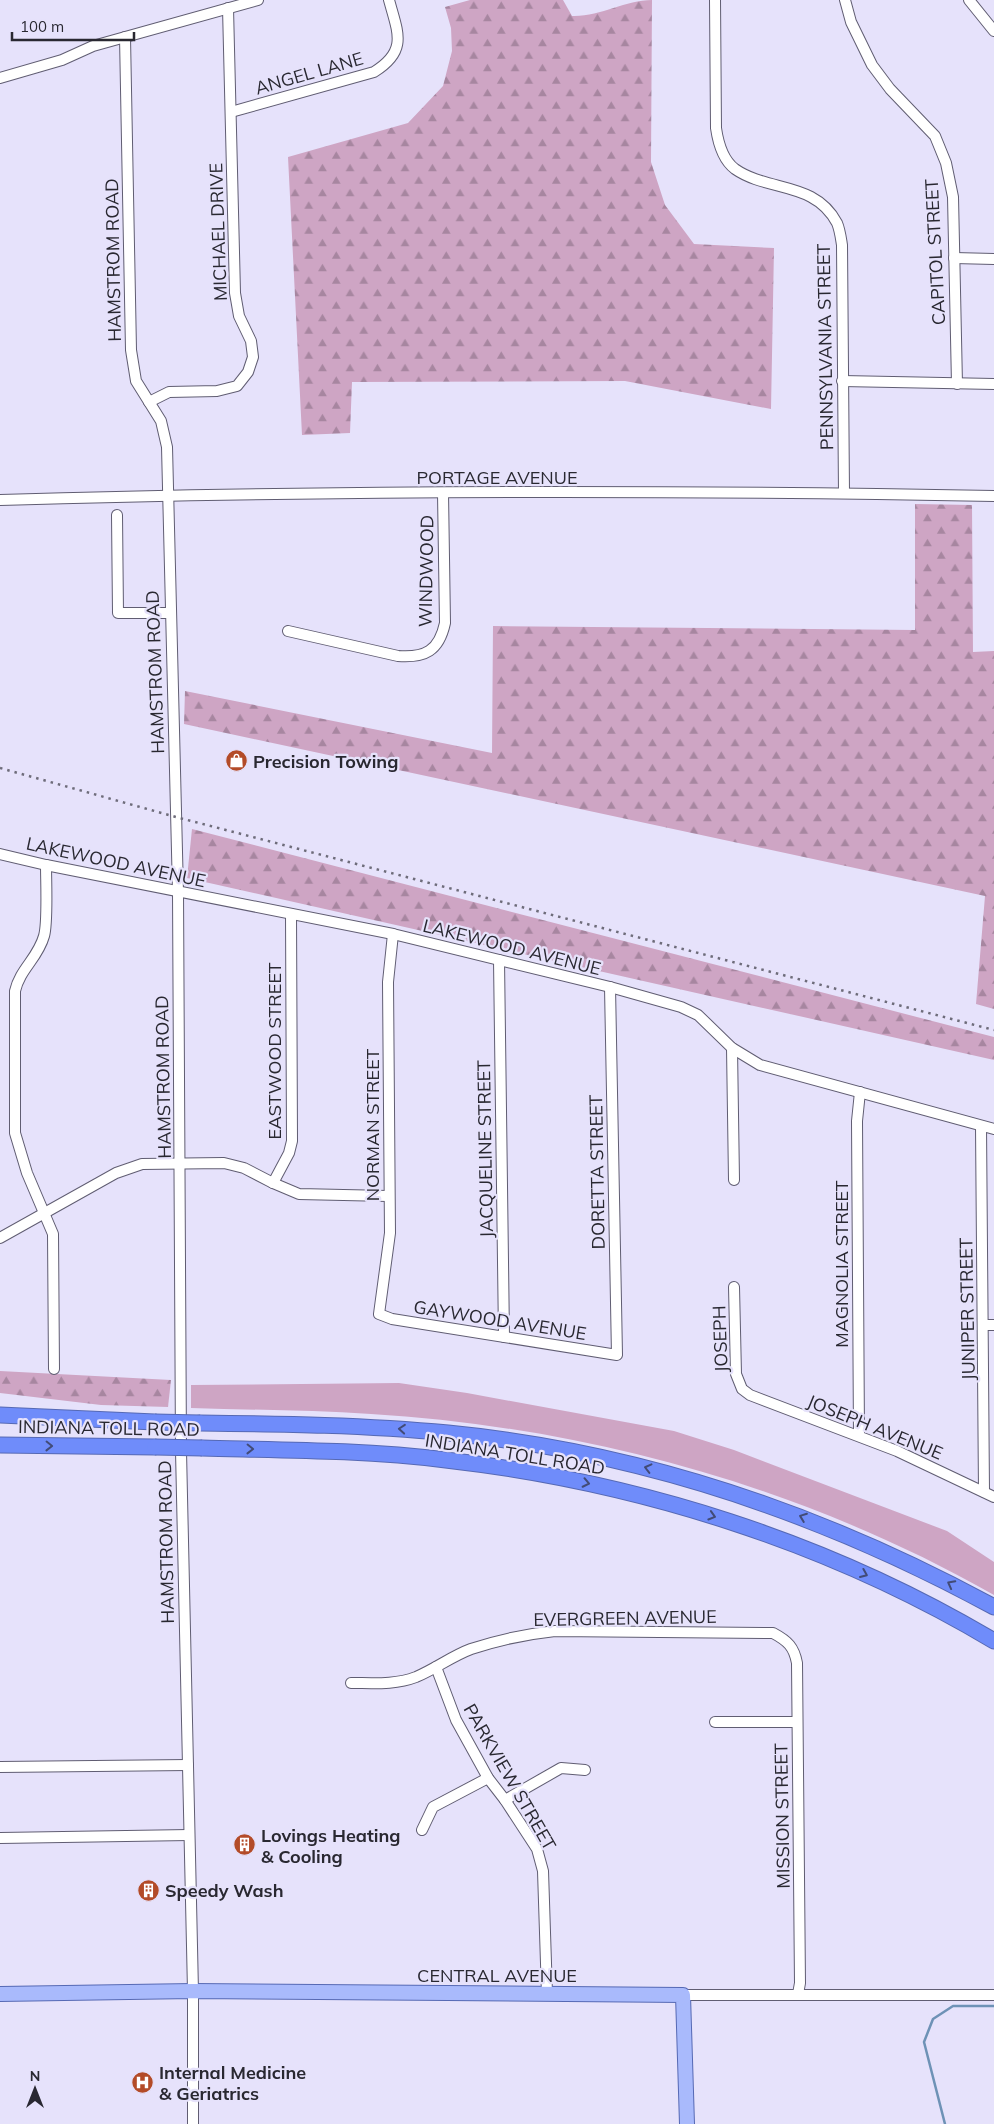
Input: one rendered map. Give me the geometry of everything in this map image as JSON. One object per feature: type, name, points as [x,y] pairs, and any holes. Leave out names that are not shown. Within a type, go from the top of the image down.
[{"type":"highway","name":"INDIANA TOLL ROAD","points":[[0,1416],[368,1427],[449,1433],[506,1440],[614,1460],[728,1490],[782,1509],[888,1553],[994,1607]]},
{"type":"highway","name":"INDIANA TOLL ROAD","points":[[0,1445],[327,1450],[446,1460],[532,1472],[610,1488],[725,1520],[825,1557],[881,1581],[994,1641]]},
{"type":"main road","name":"CENTRAL AVENUE","points":[[0,1994],[193,1991],[683,1994]]},
{"type":"main road","points":[[683,1994],[687,2124]]},
{"type":"street","points":[[0,78],[62,60],[93,46],[258,0]]},
{"type":"street","name":"ANGEL LANE","points":[[231,112],[374,72],[388,63],[396,49],[398,34],[389,0]]},
{"type":"street","name":"PENNSYLVANIA STREET","points":[[715,0],[716,128],[718,141],[724,156],[734,168],[754,179],[803,192],[822,204],[837,224],[842,245],[844,493]]},
{"type":"street","name":"CAPITOL STREET","points":[[845,0],[851,22],[872,65],[890,89],[935,136],[941,148],[952,197],[957,384]]},
{"type":"street","points":[[969,0],[994,31]]},
{"type":"street","name":"MICHAEL DRIVE","points":[[149,402],[169,392],[217,391],[237,386],[248,372],[253,357],[251,341],[239,316],[235,294],[228,8]]},
{"type":"street","name":"HAMSTROM ROAD","points":[[125,37],[131,350],[136,381],[161,422],[167,447],[178,892],[181,1451],[193,1991],[193,2124]]},
{"type":"street","points":[[954,258],[994,259]]},
{"type":"street","points":[[842,381],[994,384]]},
{"type":"street","name":"PORTAGE AVENUE","points":[[0,500],[167,495],[443,493],[844,493],[994,496]]},
{"type":"street","name":"WINDWOOD","points":[[288,632],[398,656],[413,657],[426,653],[436,646],[442,636],[445,623],[443,493]]},
{"type":"street","points":[[117,515],[118,613],[170,613]]},
{"type":"street","name":"LAKEWOOD AVENUE","points":[[0,854],[178,892],[393,934],[610,987],[681,1007],[698,1015],[732,1048],[760,1065],[994,1129]]},
{"type":"street","points":[[46,865],[45,935],[36,954],[18,978],[15,991],[15,1133],[27,1173],[53,1234],[54,1369]]},
{"type":"street","name":"EASTWOOD STREET","points":[[273,1183],[285,1163],[292,1141],[291,914]]},
{"type":"street","name":"NORMAN STREET","points":[[379,1314],[390,1233],[388,1196],[388,982],[393,934]]},
{"type":"street","name":"JACQUELINE STREET","points":[[500,960],[504,1337]]},
{"type":"street","name":"DORETTA STREET","points":[[610,987],[617,1355]]},
{"type":"street","points":[[732,1048],[734,1180]]},
{"type":"street","name":"MAGNOLIA STREET","points":[[858,1435],[857,1121],[860,1092]]},
{"type":"street","name":"JUNIPER STREET","points":[[982,1126],[989,1325],[989,1435],[984,1492]]},
{"type":"street","points":[[0,1238],[116,1172],[142,1164],[234,1165],[299,1194],[312,1196],[388,1196]]},
{"type":"street","name":"JOSEPH","points":[[734,1287],[736,1374],[742,1389]]},
{"type":"street","name":"GAYWOOD AVENUE","points":[[379,1314],[392,1320],[617,1355]]},
{"type":"street","name":"JOSEPH AVENUE","points":[[742,1389],[750,1395],[858,1435],[932,1466],[994,1497]]},
{"type":"street","name":"EVERGREEN AVENUE","points":[[351,1683],[392,1683],[416,1677],[470,1649],[525,1635],[555,1631],[773,1633],[786,1640]]},
{"type":"street","name":"MISSION STREET","points":[[786,1640],[795,1651],[797,1663],[800,1982],[798,1994]]},
{"type":"street","name":"PARKVIEW STREET","points":[[436,1668],[456,1720],[488,1778],[537,1849],[543,1871],[547,1994]]},
{"type":"street","points":[[715,1722],[797,1722]]},
{"type":"street","points":[[0,1767],[188,1765]]},
{"type":"street","points":[[505,1800],[561,1768],[585,1770]]},
{"type":"street","points":[[422,1830],[433,1807],[488,1778]]},
{"type":"street","points":[[0,1838],[189,1835]]},
{"type":"street","name":"CENTRAL AVENUE","points":[[683,1994],[994,1995]]},
{"type":"green space","points":[[470,0],[563,0],[572,16],[582,16],[632,3],[652,0],[651,162],[665,205],[694,244],[774,248],[771,409],[625,381],[352,382],[350,433],[302,435],[288,157],[408,123],[443,86],[452,51],[451,28],[445,7]]},
{"type":"green space","points":[[915,504],[972,505],[973,652],[994,651],[994,1009],[976,1004],[985,896],[184,724],[185,691],[492,753],[493,626],[915,630]]},
{"type":"green space","points":[[192,829],[994,1037],[994,1060],[187,878]]},
{"type":"green space","points":[[0,1371],[171,1380],[168,1407],[101,1405],[0,1393]]},
{"type":"green space","points":[[399,1383],[467,1393],[674,1431],[734,1450],[947,1531],[994,1562],[994,1595],[922,1557],[848,1523],[771,1494],[693,1469],[614,1449],[533,1433],[452,1421],[371,1414],[191,1408],[191,1385]]},
{"type":"waterway","points":[[945,2124],[924,2042],[933,2019],[953,2006],[994,2006]]},
{"type":"railway","points":[[0,768],[176,817],[994,1030]]},
{"type":"place","name":"Precision Towing","points":[[237,761]]},
{"type":"place","name":"Lovings Heating & Cooling","points":[[245,1845]]},
{"type":"place","name":"Speedy Wash","points":[[149,1890]]},
{"type":"place","name":"Internal Medicine & Geriatrics","points":[[143,2082]]}]
